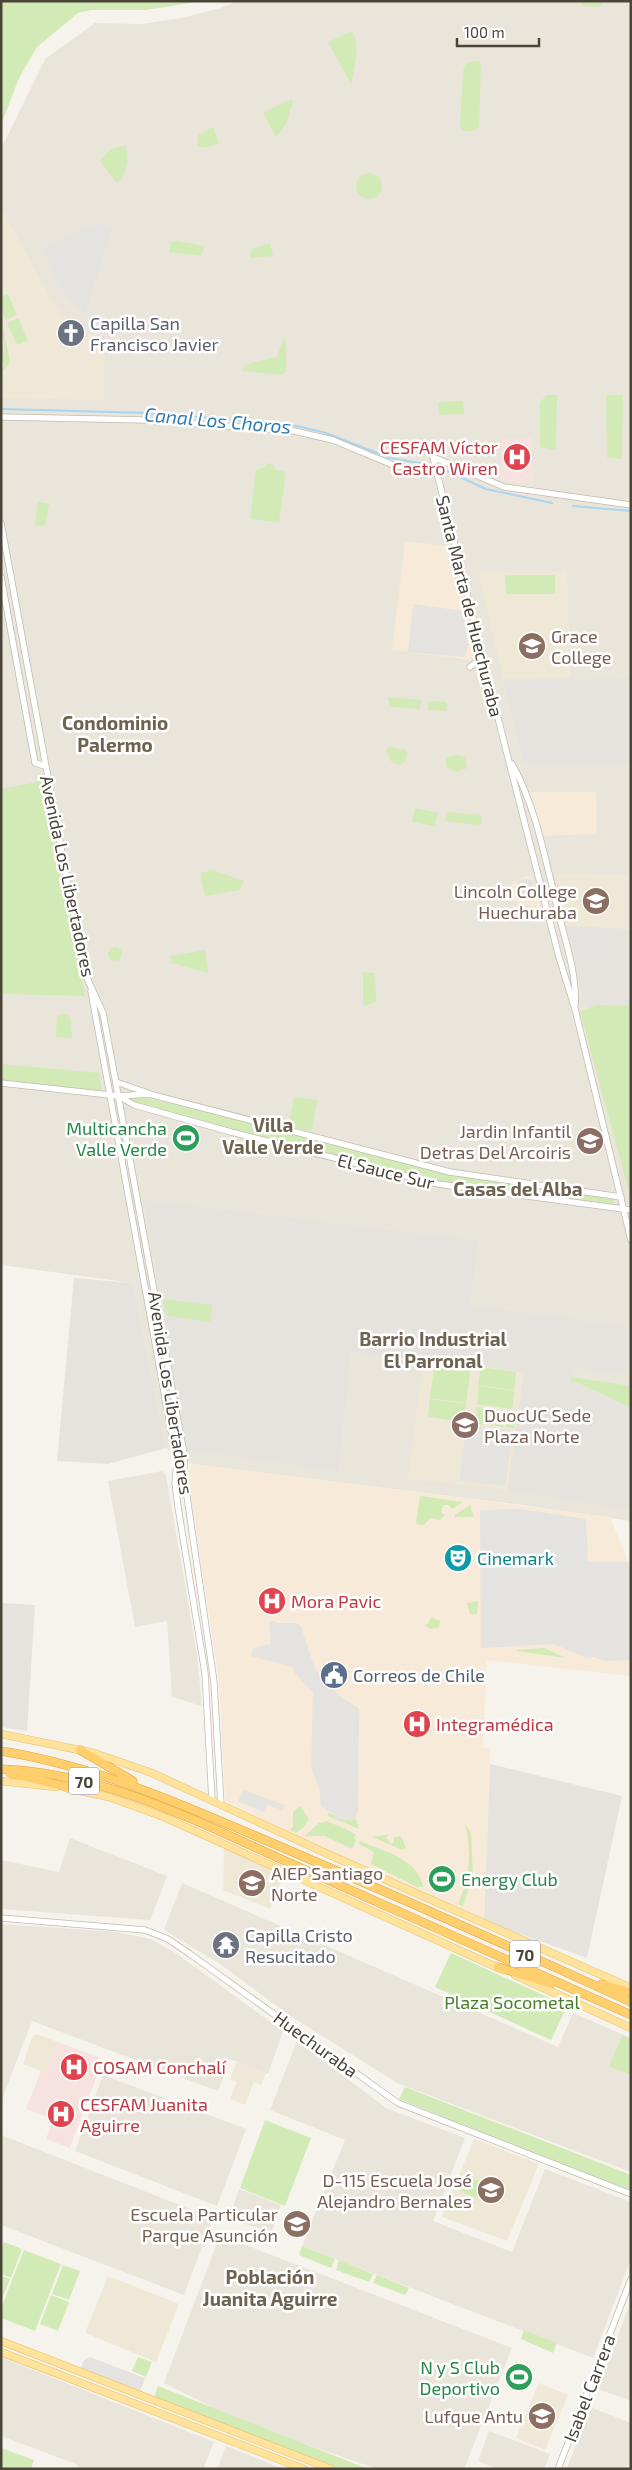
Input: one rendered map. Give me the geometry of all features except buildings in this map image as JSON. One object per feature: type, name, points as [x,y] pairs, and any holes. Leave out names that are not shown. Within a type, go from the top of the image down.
[{"type":"highway","points":[[80,1750],[150,1791]]},
{"type":"highway","name":"70","points":[[1,1751],[80,1767],[150,1791],[390,1893],[631,2002]]},
{"type":"highway","points":[[1,1770],[71,1788]]},
{"type":"highway","name":"70","points":[[1,1770],[38,1772],[77,1778],[136,1796],[631,2015]]},
{"type":"highway","points":[[498,1967],[588,1996]]},
{"type":"highway","points":[[575,1976],[631,1993]]},
{"type":"main road","points":[[1,1734],[80,1750],[137,1767],[366,1872],[631,1988]]},
{"type":"main road","points":[[1,1781],[71,1788],[109,1797],[164,1817],[631,2028]]},
{"type":"main road","points":[[1,2341],[330,2469]]},
{"type":"main road","points":[[1,2352],[304,2469]]},
{"type":"street","points":[[1,417],[136,420],[286,430],[320,436],[392,465],[436,473]]},
{"type":"street","name":"Santa Marta de Huechuraba","points":[[631,504],[504,487],[434,457],[436,473],[507,755],[575,1010],[621,1197],[627,1210],[631,1240]]},
{"type":"street","name":"Avenida Los Libertadores","points":[[1,523],[4,556],[26,658],[82,961],[103,1013],[184,1454],[184,1476],[214,1682],[221,1805]]},
{"type":"street","name":"Avenida Los Libertadores","points":[[1,577],[35,763],[45,766]]},
{"type":"street","points":[[16,658],[21,656],[26,658]]},
{"type":"street","points":[[470,668],[482,657]]},
{"type":"street","points":[[28,727],[33,728],[38,725]]},
{"type":"street","name":"Santa Marta de Huechuraba","points":[[507,755],[526,794],[555,901],[575,980],[575,1010]]},
{"type":"street","points":[[546,903],[555,901]]},
{"type":"street","name":"Avenida Los Libertadores","points":[[91,986],[109,1095],[177,1463],[175,1483],[178,1507],[205,1673],[212,1801]]},
{"type":"street","points":[[116,1082],[143,1090],[149,1094]]},
{"type":"street","points":[[1,1083],[119,1096],[149,1094],[436,1168],[496,1180],[621,1197]]},
{"type":"street","name":"El Sauce Sur","points":[[119,1096],[134,1104],[214,1127],[418,1180],[627,1210]]},
{"type":"street","points":[[494,1191],[496,1180]]},
{"type":"street","points":[[627,1210],[631,1215]]},
{"type":"street","name":"Huechuraba","points":[[1,1918],[116,1926],[160,1935],[190,1954],[398,2103],[631,2194]]},
{"type":"street","name":"Isabel Carrera","points":[[558,2469],[631,2279]]},
{"type":"shaded area","points":[[238,1],[631,1],[631,1521],[522,1505],[192,1464],[166,1448],[133,1283],[1,1265],[1,149],[45,59],[95,23],[141,24],[182,18],[221,8]]},
{"type":"shaded area","points":[[1,207],[54,304],[63,316],[82,330],[105,341],[104,400],[1,398]]},
{"type":"shaded area","points":[[98,223],[112,229],[85,314],[61,289],[42,248]]},
{"type":"shaded area","name":"CESFAM Víctor Castro Wiren","points":[[502,438],[532,438],[533,477],[530,484],[501,480]]},
{"type":"shaded area","points":[[405,541],[448,546],[477,652],[470,660],[392,650]]},
{"type":"shaded area","name":"Grace College","points":[[567,571],[570,677],[503,678],[478,572]]},
{"type":"shaded area","points":[[413,604],[464,611],[468,645],[465,657],[408,652]]},
{"type":"shaded area","points":[[631,678],[631,763],[524,763],[504,681]]},
{"type":"shaded area","points":[[529,792],[596,792],[597,834],[541,836]]},
{"type":"shaded area","name":"Lincoln College Huechuraba","points":[[556,874],[631,875],[631,929],[567,926]]},
{"type":"shaded area","points":[[531,875],[541,908],[508,900],[512,882]]},
{"type":"shaded area","points":[[524,879],[532,880],[538,898],[520,894],[516,882]]},
{"type":"shaded area","points":[[567,926],[631,929],[631,1006],[598,1005],[587,1009]]},
{"type":"shaded area","points":[[567,926],[603,928],[602,956],[574,955]]},
{"type":"shaded area","points":[[144,1200],[478,1241],[470,1305],[631,1327],[631,1375],[572,1367],[570,1381],[631,1408],[631,1510],[507,1490],[524,1372],[351,1352],[338,1471],[188,1450]]},
{"type":"shaded area","points":[[74,1278],[133,1283],[166,1448],[108,1464],[57,1461]]},
{"type":"shaded area","name":"DuocUC Sede Plaza Norte","points":[[423,1360],[524,1372],[507,1490],[408,1479]]},
{"type":"shaded area","points":[[467,1425],[513,1431],[505,1486],[459,1480]]},
{"type":"shaded area","points":[[192,1464],[610,1517],[631,1569],[631,1676],[487,1660],[483,1747],[490,1749],[484,1921],[303,1839],[225,1800],[219,1680],[187,1473]]},
{"type":"shaded area","points":[[162,1471],[166,1475],[197,1654],[202,1706],[172,1697],[167,1621],[135,1627],[108,1481]]},
{"type":"shaded area","points":[[520,1509],[586,1519],[588,1562],[628,1562],[631,1569],[631,1660],[605,1661],[594,1657],[586,1658],[554,1644],[481,1648],[480,1510]]},
{"type":"shaded area","points":[[1,1603],[35,1605],[27,1731],[1,1727]]},
{"type":"shaded area","points":[[275,1621],[276,1623],[296,1623],[301,1626],[317,1671],[337,1693],[359,1709],[358,1813],[356,1820],[336,1819],[335,1815],[321,1806],[319,1788],[311,1767],[313,1693],[294,1672],[293,1667],[251,1656],[253,1648],[271,1644],[269,1622]]},
{"type":"shaded area","points":[[490,1764],[622,1796],[587,1958],[484,1921]]},
{"type":"shaded area","points":[[244,1790],[285,1805],[282,1810],[268,1805],[263,1812],[238,1801]]},
{"type":"shaded area","points":[[70,1838],[167,1876],[150,1920],[1,1909],[1,1860],[59,1872]]},
{"type":"shaded area","name":"AIEP Santiago Norte","points":[[224,1848],[284,1875],[270,1909],[223,1890]]},
{"type":"shaded area","points":[[182,1883],[558,2047],[573,2013],[631,2038],[631,2172],[397,2083],[289,2015],[220,1964],[164,1930]]},
{"type":"shaded area","points":[[1,1924],[116,1932],[151,1939],[177,1954],[283,2031],[268,2074],[230,2059],[218,2091],[32,2021],[1,2102]]},
{"type":"shaded area","points":[[37,2034],[58,2042],[46,2073],[23,2064],[33,2035]]},
{"type":"shaded area","points":[[297,2041],[386,2108],[465,2138],[433,2221],[512,2252],[545,2169],[631,2202],[631,2259],[593,2358],[302,2246],[345,2140],[270,2110]]},
{"type":"shaded area","points":[[58,2042],[101,2058],[102,2062],[70,2148],[46,2139],[53,2119],[26,2109],[41,2071],[46,2072]]},
{"type":"shaded area","points":[[237,2061],[266,2073],[261,2085],[254,2082],[245,2105],[230,2099],[237,2082],[230,2079]]},
{"type":"shaded area","points":[[103,2075],[246,2129],[217,2206],[75,2151]]},
{"type":"shaded area","points":[[1,2135],[213,2218],[184,2295],[1,2225]]},
{"type":"shaded area","name":"D-115 Escuela José Alejandro Bernales","points":[[474,2139],[539,2164],[507,2241],[442,2217]]},
{"type":"shaded area","points":[[239,2189],[281,2205],[271,2233],[229,2218]]},
{"type":"shaded area","points":[[220,2235],[512,2348],[464,2469],[377,2469],[222,2412],[164,2383]]},
{"type":"shaded area","points":[[108,2276],[179,2304],[156,2362],[85,2333]]},
{"type":"shaded area","points":[[631,2301],[631,2401],[598,2389]]},
{"type":"shaded area","points":[[1,2357],[214,2442],[203,2469],[77,2469],[78,2465],[1,2436]]},
{"type":"shaded area","points":[[90,2357],[145,2378],[140,2391],[81,2368],[84,2360]]},
{"type":"shaded area","name":"Lufque Antu","points":[[539,2383],[568,2395],[545,2450],[516,2438]]},
{"type":"shaded area","points":[[590,2407],[631,2423],[631,2469],[567,2469]]},
{"type":"shaded area","points":[[489,2431],[550,2454],[544,2469],[497,2469],[478,2461]]},
{"type":"shaded area","points":[[226,2446],[283,2469],[217,2469]]},
{"type":"green space","points":[[1,1],[203,1],[146,10],[91,10],[78,13],[37,47],[19,78],[1,125]]},
{"type":"green space","points":[[581,1],[601,1],[602,4],[600,7],[583,6]]},
{"type":"green space","points":[[352,31],[355,37],[356,50],[351,84],[328,42]]},
{"type":"green space","points":[[479,61],[481,65],[479,127],[474,131],[463,131],[460,127],[463,72],[465,65],[469,62]]},
{"type":"green space","points":[[291,99],[293,101],[286,124],[276,137],[263,113]]},
{"type":"green space","points":[[213,127],[219,144],[197,147],[198,135]]},
{"type":"green space","points":[[125,145],[127,150],[127,166],[117,183],[100,161],[111,149]]},
{"type":"green space","points":[[369,173],[378,177],[382,186],[378,195],[369,199],[360,195],[356,186],[360,177]]},
{"type":"green space","points":[[177,241],[204,246],[201,256],[169,252],[171,242]]},
{"type":"green space","points":[[270,243],[273,256],[250,258],[251,249]]},
{"type":"green space","points":[[8,294],[17,315],[6,320],[1,310],[1,297]]},
{"type":"green space","points":[[1,317],[10,363],[1,373],[4,364],[1,363],[1,342],[5,356]]},
{"type":"green space","points":[[18,318],[28,340],[17,345],[7,323]]},
{"type":"green space","points":[[283,340],[286,340],[286,372],[282,375],[243,371],[244,365],[277,357]]},
{"type":"green space","points":[[546,395],[557,395],[556,450],[540,447],[540,403]]},
{"type":"green space","points":[[606,395],[623,395],[622,459],[607,458]]},
{"type":"green space","points":[[463,401],[464,414],[439,415],[438,402]]},
{"type":"green space","points":[[267,463],[272,464],[276,470],[286,472],[279,522],[250,519],[256,470],[265,467]]},
{"type":"green space","points":[[38,502],[49,504],[45,526],[35,525]]},
{"type":"green space","points":[[505,575],[555,575],[555,594],[506,594]]},
{"type":"green space","points":[[388,697],[421,700],[420,709],[390,707]]},
{"type":"green space","points":[[428,701],[447,702],[446,711],[428,710]]},
{"type":"green space","points":[[389,747],[406,750],[407,755],[404,763],[398,765],[391,761],[386,751]]},
{"type":"green space","points":[[458,755],[465,757],[467,768],[453,771],[446,766],[446,759],[450,756]]},
{"type":"green space","points":[[42,781],[85,996],[1,994],[1,789]]},
{"type":"green space","points":[[415,808],[438,813],[435,826],[412,822]]},
{"type":"green space","points":[[448,812],[481,815],[482,823],[478,825],[445,821]]},
{"type":"green space","points":[[213,870],[244,881],[240,890],[205,896],[200,873]]},
{"type":"green space","points":[[112,947],[118,947],[122,954],[118,961],[112,961],[108,957],[108,951]]},
{"type":"green space","points":[[205,950],[208,973],[172,963],[171,956]]},
{"type":"green space","points":[[363,972],[375,973],[376,1002],[363,1006]]},
{"type":"green space","points":[[598,1005],[631,1006],[631,1199],[580,1011]]},
{"type":"green space","points":[[66,1014],[70,1018],[72,1038],[56,1037],[57,1015]]},
{"type":"green space","points":[[1,1064],[99,1073],[102,1091],[1,1081]]},
{"type":"green space","points":[[136,1096],[205,1111],[437,1172],[613,1198],[616,1209],[440,1183],[228,1130],[135,1103],[130,1099]]},
{"type":"green space","points":[[294,1097],[317,1100],[312,1131],[289,1127]]},
{"type":"green space","name":"Multicancha Valle Verde","points":[[181,1126],[195,1127],[192,1150],[178,1148]]},
{"type":"green space","points":[[163,1299],[212,1305],[210,1322],[167,1316]]},
{"type":"green space","points":[[435,1362],[471,1367],[466,1403],[430,1398]]},
{"type":"green space","points":[[481,1367],[516,1372],[514,1390],[478,1385]]},
{"type":"green space","points":[[571,1377],[631,1386],[631,1408],[576,1382],[570,1382]]},
{"type":"green space","points":[[479,1386],[515,1391],[512,1409],[477,1404]]},
{"type":"green space","points":[[430,1399],[466,1404],[463,1422],[428,1417]]},
{"type":"green space","points":[[477,1407],[485,1408],[483,1425],[475,1424]]},
{"type":"green space","points":[[487,1408],[495,1409],[493,1426],[485,1425]]},
{"type":"green space","points":[[497,1410],[505,1411],[503,1427],[495,1426]]},
{"type":"green space","points":[[508,1411],[516,1412],[514,1428],[506,1427]]},
{"type":"green space","points":[[420,1496],[463,1502],[452,1509],[448,1505],[443,1505],[441,1513],[445,1515],[440,1520],[430,1518],[424,1525],[416,1524]]},
{"type":"green space","points":[[470,1505],[474,1517],[455,1517],[455,1515]]},
{"type":"green space","points":[[478,1601],[477,1614],[470,1614],[467,1603]]},
{"type":"green space","points":[[431,1617],[440,1621],[439,1627],[431,1629],[424,1625],[428,1624]]},
{"type":"green space","points":[[544,1648],[566,1658],[517,1651],[517,1650]]},
{"type":"green space","points":[[300,1806],[309,1819],[304,1827],[296,1833],[290,1830],[293,1826],[293,1812]]},
{"type":"green space","points":[[328,1813],[335,1815],[336,1819],[356,1820],[359,1829],[328,1816]]},
{"type":"green space","points":[[327,1821],[356,1834],[354,1838],[356,1840],[352,1849],[325,1836],[305,1836],[319,1823]]},
{"type":"green space","points":[[465,1824],[471,1833],[473,1875],[463,1906],[458,1904],[465,1885],[469,1865],[469,1844]]},
{"type":"green space","points":[[390,1834],[386,1837],[391,1844],[394,1842],[394,1837],[401,1836],[406,1848],[402,1850],[373,1837]]},
{"type":"green space","points":[[360,1841],[399,1857],[415,1869],[423,1887],[417,1887],[371,1864],[374,1852],[359,1844]]},
{"type":"green space","name":"Plaza Socometal","points":[[451,1953],[567,2006],[551,2040],[435,1987]]},
{"type":"green space","points":[[622,2036],[631,2039],[631,2075],[609,2066]]},
{"type":"green space","points":[[405,2087],[631,2175],[631,2192],[399,2099]]},
{"type":"green space","points":[[265,2120],[311,2138],[285,2206],[240,2188]]},
{"type":"green space","points":[[466,2176],[487,2184],[481,2200],[460,2191]]},
{"type":"green space","points":[[4,2242],[22,2249],[11,2278],[1,2274],[1,2250]]},
{"type":"green space","points":[[302,2246],[335,2259],[331,2268],[299,2255]]},
{"type":"green space","points":[[24,2250],[61,2264],[35,2331],[1,2318],[1,2308]]},
{"type":"green space","points":[[339,2260],[373,2274],[369,2282],[336,2270]]},
{"type":"green space","points":[[63,2265],[80,2271],[69,2300],[52,2294]]},
{"type":"green space","points":[[377,2275],[409,2288],[405,2295],[373,2283]]},
{"type":"green space","points":[[1,2276],[10,2279],[1,2302]]},
{"type":"green space","points":[[51,2295],[69,2302],[58,2331],[40,2324]]},
{"type":"green space","points":[[524,2330],[557,2343],[553,2353],[521,2339]]},
{"type":"green space","points":[[138,2357],[152,2362],[146,2377],[132,2371]]},
{"type":"green space","name":"N y S Club Deportivo","points":[[516,2362],[531,2367],[522,2392],[507,2386]]},
{"type":"green space","points":[[158,2386],[368,2469],[337,2469],[157,2398],[155,2395]]},
{"type":"green space","points":[[1,2448],[34,2460],[31,2469],[1,2469]]},
{"type":"waterway","name":"Canal Los Choros","points":[[1,409],[149,413],[287,424],[323,432],[390,458],[430,465]]},
{"type":"waterway","name":"Canal Los Choros","points":[[441,468],[486,489],[552,503]]},
{"type":"waterway","name":"Canal Los Choros","points":[[573,506],[631,511]]},
{"type":"place","name":"Capilla San Francisco Javier","points":[[71,333]]},
{"type":"place","name":"CESFAM Víctor Castro Wiren","points":[[517,457]]},
{"type":"place","name":"Grace College","points":[[532,646]]},
{"type":"place","name":"Lincoln College Huechuraba","points":[[596,901]]},
{"type":"place","name":"Multicancha Valle Verde","points":[[186,1138]]},
{"type":"place","name":"Jardin Infantil Detras Del Arcoiris","points":[[590,1141]]},
{"type":"place","name":"DuocUC Sede Plaza Norte","points":[[465,1425]]},
{"type":"place","name":"Cinemark","points":[[458,1558]]},
{"type":"place","name":"Mora Pavic","points":[[272,1601]]},
{"type":"place","name":"Correos de Chile","points":[[334,1675]]},
{"type":"place","name":"Integramédica","points":[[417,1724]]},
{"type":"place","name":"Energy Club","points":[[442,1879]]},
{"type":"place","name":"AIEP Santiago Norte","points":[[252,1883]]},
{"type":"place","name":"Capilla Cristo Resucitado","points":[[226,1945]]},
{"type":"place","name":"COSAM Conchalí","points":[[74,2067]]},
{"type":"place","name":"CESFAM Juanita Aguirre","points":[[61,2114]]},
{"type":"place","name":"D-115 Escuela José Alejandro Bernales","points":[[491,2190]]},
{"type":"place","name":"Escuela Particular Parque Asunción","points":[[297,2224]]},
{"type":"place","name":"N y S Club Deportivo","points":[[519,2377]]},
{"type":"place","name":"Lufque Antu","points":[[542,2416]]},
{"type":"district","name":"Condominio Palermo","points":[[115,733]]},
{"type":"district","name":"Villa Valle Verde","points":[[273,1135]]},
{"type":"district","name":"Casas del Alba","points":[[518,1188]]},
{"type":"district","name":"Barrio Industrial El Parronal","points":[[433,1349]]},
{"type":"district","name":"Población Juanita Aguirre","points":[[270,2287]]}]
